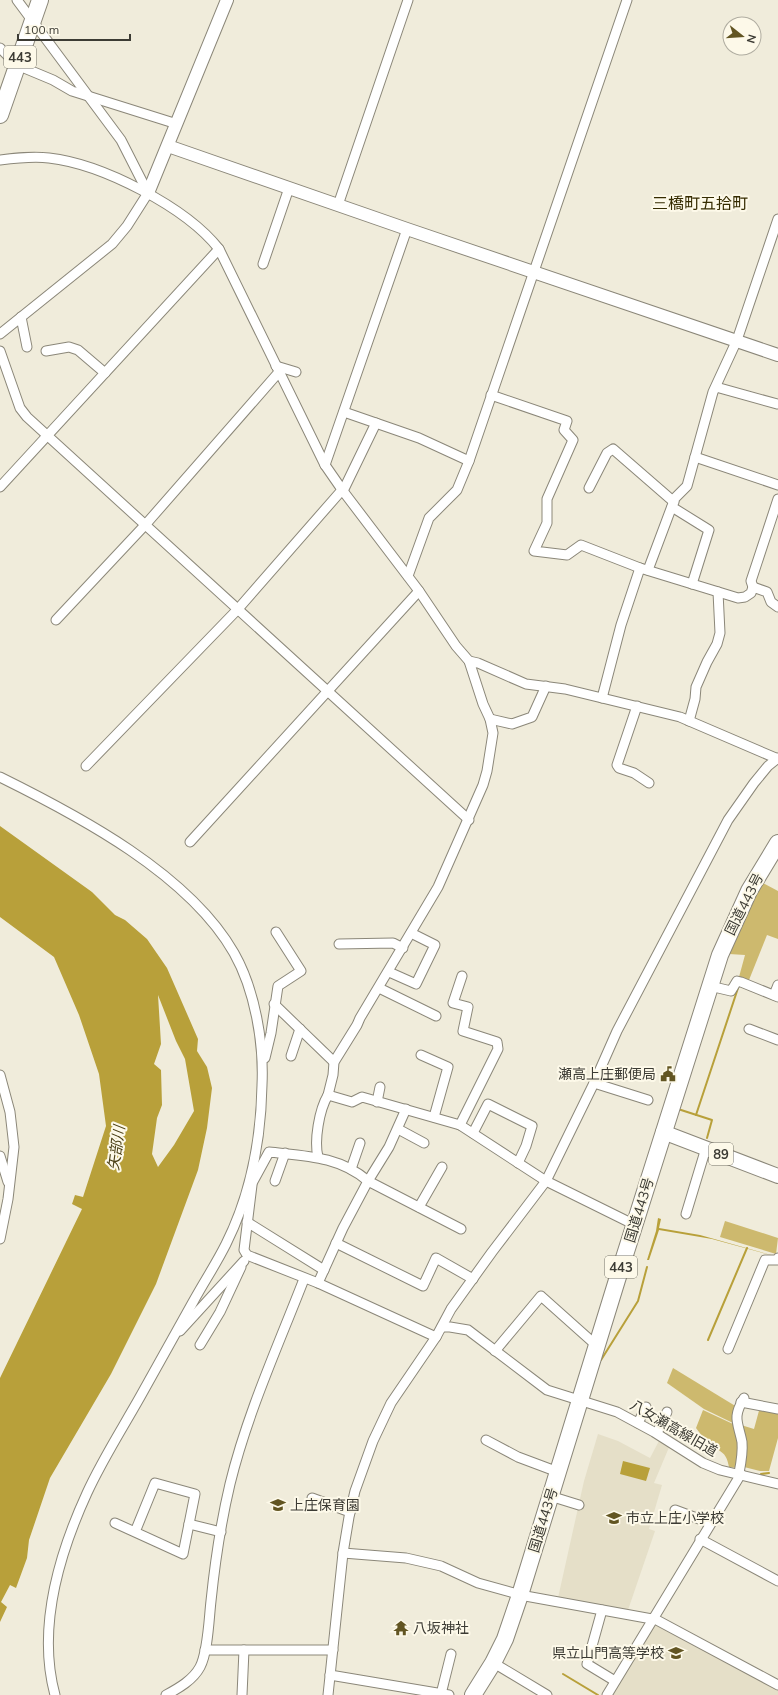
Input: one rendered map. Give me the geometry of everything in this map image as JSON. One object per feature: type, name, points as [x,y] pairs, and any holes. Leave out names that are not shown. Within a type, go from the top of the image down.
[{"type":"highway","name":"443","points":[[0,115],[31,12],[40,0]]},
{"type":"highway","name":"443","points":[[0,94],[15,62]]},
{"type":"highway","name":"国道443号","points":[[473,1695],[493,1663],[504,1639],[517,1594],[558,1472],[663,1132],[720,955],[749,891],[778,843]]},
{"type":"main road","name":"89","points":[[663,1132],[778,1176]]},
{"type":"street","points":[[17,0],[31,12],[121,140],[148,194]]},
{"type":"street","points":[[0,334],[112,244],[127,226],[148,194],[227,0]]},
{"type":"street","points":[[338,205],[408,0]]},
{"type":"street","points":[[408,576],[429,518],[457,490],[469,461],[627,0]]},
{"type":"street","points":[[0,48],[15,62],[72,91],[177,124]]},
{"type":"street","points":[[168,146],[778,355]]},
{"type":"street","points":[[0,160],[49,158],[70,162],[127,182],[195,225],[210,238],[219,250],[325,465],[342,491],[408,576],[456,646],[469,661],[483,704],[490,718],[493,733],[488,771],[469,820],[438,887],[389,972],[334,1062],[333,1075],[328,1095],[324,1103],[316,1147],[318,1157]]},
{"type":"street","points":[[263,264],[288,188]]},
{"type":"street","points":[[602,698],[621,625],[675,498],[688,486],[716,387],[737,340],[778,219]]},
{"type":"street","points":[[325,465],[407,229]]},
{"type":"street","points":[[0,487],[219,250]]},
{"type":"street","points":[[21,317],[27,346]]},
{"type":"street","points":[[46,351],[69,347],[78,350],[105,373]]},
{"type":"street","points":[[0,351],[20,408],[27,417],[469,820]]},
{"type":"street","points":[[278,369],[296,372]]},
{"type":"street","points":[[56,620],[146,524],[278,369]]},
{"type":"street","points":[[716,387],[777,404]]},
{"type":"street","points":[[492,396],[567,420],[564,430],[573,440],[547,499],[547,524],[534,551],[567,555],[581,545],[644,569],[738,598],[746,597],[751,593],[753,588],[751,581],[778,500]]},
{"type":"street","points":[[344,412],[420,438],[469,461]]},
{"type":"street","points":[[86,766],[238,609],[342,491],[376,423]]},
{"type":"street","points":[[589,488],[608,453],[612,449],[673,504],[709,530],[692,584]]},
{"type":"street","points":[[695,457],[778,485]]},
{"type":"street","points":[[753,588],[767,592],[774,598],[778,607]]},
{"type":"street","points":[[190,842],[419,591]]},
{"type":"street","points":[[689,721],[695,699],[696,687],[717,644],[720,634],[718,592]]},
{"type":"street","points":[[328,1695],[343,1553],[350,1512],[373,1441],[388,1409],[436,1337],[451,1309],[546,1181],[627,1012],[728,820],[738,804],[768,766],[778,758],[680,717],[565,689],[526,684],[478,663],[469,661]]},
{"type":"street","points":[[490,718],[512,724],[532,717],[546,686]]},
{"type":"street","points":[[637,706],[617,765],[619,768],[634,773],[649,783]]},
{"type":"street","points":[[0,777],[63,810],[125,847],[149,864],[202,910],[233,950],[242,968],[258,1024],[263,1066]]},
{"type":"street","points":[[200,1345],[220,1312],[246,1258],[244,1250],[250,1184],[259,1127],[263,1066],[271,1033],[274,1004],[278,986],[301,970],[276,932]]},
{"type":"street","points":[[389,972],[416,984],[435,945],[411,933]]},
{"type":"street","points":[[339,944],[393,943],[403,948]]},
{"type":"street","points":[[460,1125],[498,1049],[497,1042],[463,1031],[468,1007],[453,1003],[462,976]]},
{"type":"street","points":[[714,987],[731,991],[737,981],[776,996],[778,985]]},
{"type":"street","points":[[379,988],[436,1016]]},
{"type":"street","points":[[274,1004],[334,1062]]},
{"type":"street","points":[[291,1056],[300,1029]]},
{"type":"street","points":[[749,1029],[778,1040]]},
{"type":"street","points":[[421,1056],[448,1067],[434,1117]]},
{"type":"street","points":[[0,1075],[10,1112],[13,1154],[8,1200],[0,1239]]},
{"type":"street","points":[[594,1083],[648,1100]]},
{"type":"street","points":[[378,1102],[380,1087]]},
{"type":"street","points":[[328,1095],[352,1102],[362,1097],[460,1125],[546,1181],[635,1225]]},
{"type":"street","points":[[473,1133],[488,1104],[532,1126],[526,1146],[518,1163]]},
{"type":"street","points":[[318,1283],[336,1243],[368,1181],[389,1147],[406,1109]]},
{"type":"street","points":[[398,1129],[424,1143]]},
{"type":"street","points":[[351,1169],[360,1143]]},
{"type":"street","points":[[686,1214],[706,1148]]},
{"type":"street","points":[[55,1695],[49,1668],[48,1636],[55,1589],[70,1535],[87,1493],[106,1456],[226,1243],[250,1184],[269,1152],[327,1158],[351,1169],[368,1181],[461,1229]]},
{"type":"street","points":[[276,1181],[285,1153]]},
{"type":"street","points":[[0,1156],[9,1185]]},
{"type":"street","points":[[419,1207],[442,1167]]},
{"type":"street","points":[[247,1222],[324,1270]]},
{"type":"street","points":[[336,1243],[423,1286],[436,1258],[473,1279]]},
{"type":"street","points":[[173,1338],[193,1319],[246,1258]]},
{"type":"street","points":[[246,1258],[318,1283],[436,1337]]},
{"type":"street","points":[[728,1349],[765,1260],[777,1260],[778,1258]]},
{"type":"street","points":[[171,1694],[192,1677],[201,1666],[205,1650],[215,1565],[230,1484],[244,1434],[304,1279]]},
{"type":"street","points":[[495,1350],[540,1296],[596,1346]]},
{"type":"street","name":"八女瀬高線旧道","points":[[442,1327],[468,1330],[547,1390],[617,1412],[657,1434],[703,1463],[720,1470],[778,1484]]},
{"type":"street","points":[[607,1695],[740,1474],[742,1443],[736,1415],[743,1400],[778,1409]]},
{"type":"street","points":[[638,1423],[646,1407]]},
{"type":"street","points":[[657,1434],[667,1412]]},
{"type":"street","points":[[486,1440],[518,1456],[558,1472]]},
{"type":"street","points":[[115,1523],[183,1554],[195,1494],[155,1483],[135,1532]]},
{"type":"street","points":[[550,1496],[579,1506]]},
{"type":"street","points":[[312,1498],[350,1512]]},
{"type":"street","points":[[675,1510],[710,1523]]},
{"type":"street","points":[[189,1524],[221,1532]]},
{"type":"street","points":[[700,1539],[778,1580]]},
{"type":"street","points":[[343,1553],[406,1558],[441,1566],[478,1583],[517,1594],[653,1618],[778,1685]]},
{"type":"street","points":[[602,1610],[587,1664],[615,1681]]},
{"type":"street","points":[[205,1650],[333,1650]]},
{"type":"street","points":[[242,1695],[244,1650]]},
{"type":"street","points":[[330,1675],[445,1694],[451,1654]]},
{"type":"street","points":[[497,1665],[547,1695]]},
{"type":"shaded area","points":[[761,882],[778,891],[778,939],[767,935],[749,980],[739,977],[745,955],[729,954]]},
{"type":"shaded area","points":[[725,1221],[778,1238],[776,1254],[720,1237]]},
{"type":"shaded area","points":[[673,1368],[737,1407],[733,1423],[704,1409],[667,1383]]},
{"type":"shaded area","points":[[760,1407],[778,1411],[778,1438],[769,1471],[760,1471],[744,1467],[741,1425],[754,1429]]},
{"type":"shaded area","points":[[703,1410],[733,1424],[739,1440],[737,1468],[729,1467],[728,1461],[722,1452],[707,1441],[696,1428]]},
{"type":"shaded area","name":"市立上庄小学校","points":[[598,1434],[618,1441],[650,1458],[660,1439],[670,1445],[654,1483],[662,1485],[649,1529],[655,1531],[628,1610],[558,1598],[584,1481]]},
{"type":"shaded area","name":"県立山門高等学校","points":[[655,1620],[778,1686],[778,1695],[609,1695]]},
{"type":"water","name":"矢部川","points":[[0,826],[92,892],[115,915],[125,920],[147,939],[167,968],[198,1039],[197,1051],[207,1067],[212,1088],[207,1128],[198,1170],[156,1284],[111,1374],[50,1478],[29,1540],[27,1558],[16,1588],[10,1585],[1,1602],[7,1607],[0,1622],[0,1378],[82,1209],[72,1204],[75,1195],[83,1197],[106,1126],[99,1074],[79,1015],[54,957],[0,917]],"holes":[[[158,995],[176,1041],[185,1059],[194,1111],[174,1145],[158,1167],[152,1154],[157,1118],[162,1105],[161,1070],[154,1064],[161,1044]]]},
{"type":"water","points":[[658,1218],[661,1219],[659,1228],[700,1235],[778,1257],[712,1239],[659,1230],[649,1260],[647,1260],[656,1231]]},
{"type":"water","points":[[623,1461],[650,1468],[646,1481],[620,1474]]},
{"type":"waterway","points":[[696,1115],[739,985]]},
{"type":"waterway","points":[[678,1109],[712,1120],[707,1138]]},
{"type":"waterway","points":[[708,1340],[747,1248]]},
{"type":"waterway","points":[[601,1360],[638,1301],[647,1267]]},
{"type":"waterway","points":[[761,1474],[769,1473]]},
{"type":"waterway","points":[[563,1674],[598,1695]]},
{"type":"place","name":"瀬高上庄郵便局","points":[[668,1074]]},
{"type":"place","name":"上庄保育園","points":[[278,1505]]},
{"type":"place","name":"市立上庄小学校","points":[[614,1518]]},
{"type":"place","name":"八坂神社","points":[[401,1628]]},
{"type":"place","name":"県立山門高等学校","points":[[676,1653]]},
{"type":"district","name":"三橋町五拾町","points":[[700,203]]}]
